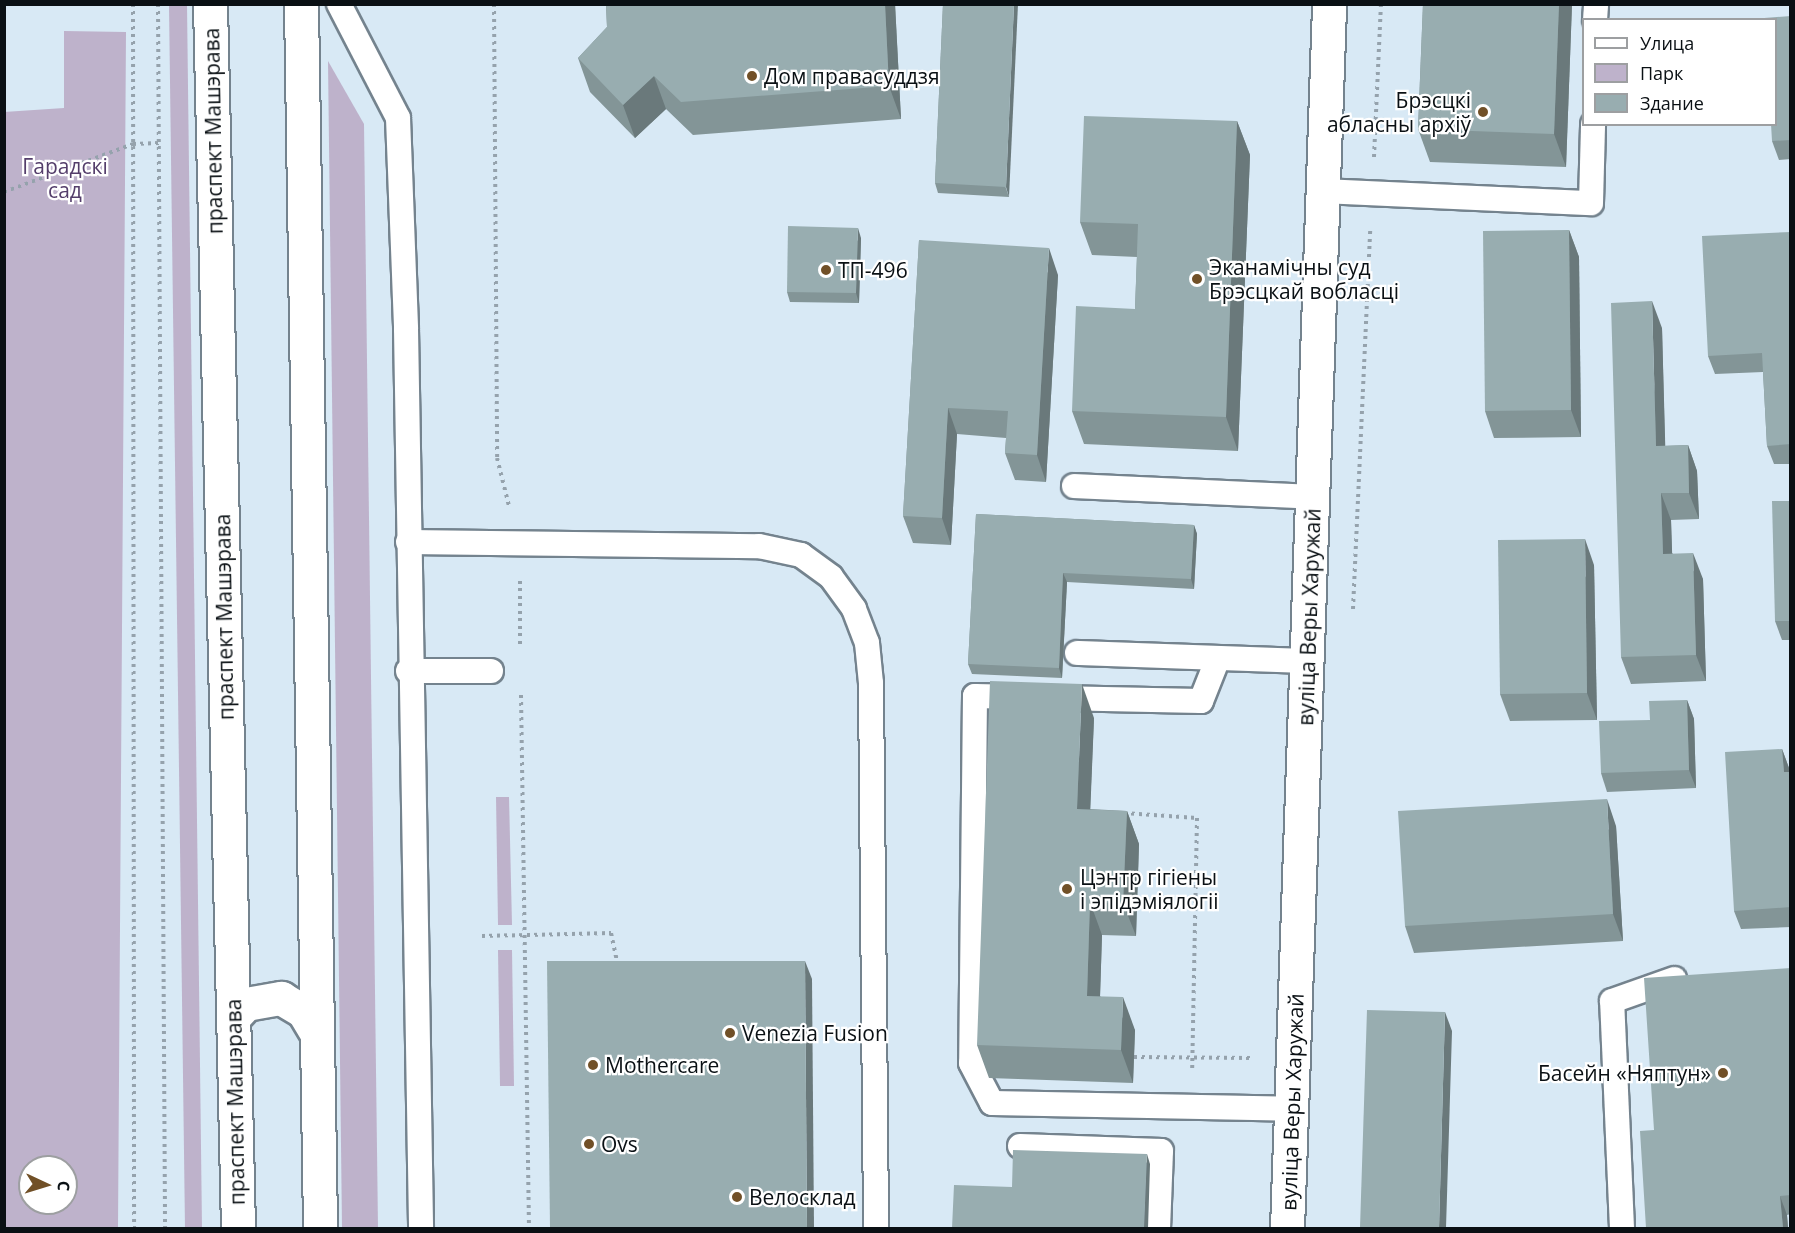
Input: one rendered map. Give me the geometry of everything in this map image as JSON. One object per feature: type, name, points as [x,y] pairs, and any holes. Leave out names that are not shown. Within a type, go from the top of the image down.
[{"type":"main road","name":"праспект Машэрава","points":[[210,4],[238,1228]]},
{"type":"main road","points":[[301,4],[321,1228]]},
{"type":"main road","name":"вуліца Веры Харужай","points":[[1287,1228],[1329,4]]},
{"type":"main road","points":[[233,1018],[246,1004],[281,998],[303,1011],[317,1034]]},
{"type":"lane","points":[[339,4],[398,118],[420,1228]]},
{"type":"lane","points":[[1323,191],[1591,203],[1593,126]]},
{"type":"lane","points":[[1074,486],[1313,497]]},
{"type":"lane","points":[[408,542],[759,546],[801,555],[831,577],[854,609],[867,643],[871,683],[876,1228]]},
{"type":"lane","points":[[1077,653],[1308,660]]},
{"type":"lane","points":[[1218,658],[1201,701],[975,696],[971,1063],[992,1103],[1292,1109]]},
{"type":"lane","points":[[408,671],[491,671]]},
{"type":"lane","points":[[1622,1228],[1612,1001],[1677,978],[1700,976]]},
{"type":"lane","points":[[1020,1146],[1161,1151],[1158,1228]]},
{"type":"path","points":[[133,4],[134,1228]]},
{"type":"path","points":[[158,4],[165,1228]]},
{"type":"path","points":[[494,4],[497,458],[519,544]]},
{"type":"path","points":[[4,192],[133,144],[159,142]]},
{"type":"path","points":[[520,572],[520,654]]},
{"type":"path","points":[[521,689],[529,1228]]},
{"type":"path","points":[[1114,812],[1197,818],[1190,1107]]},
{"type":"path","points":[[482,936],[611,933],[620,971]]},
{"type":"path","points":[[1134,1057],[1252,1058]]},
{"type":"green space","points":[[169,5],[187,5],[202,1228],[185,1228]]},
{"type":"green space","name":"Гарадскі сад","points":[[64,31],[126,32],[118,1228],[5,1228],[4,112],[64,108]]},
{"type":"green space","points":[[328,61],[364,124],[378,1228],[342,1228]]},
{"type":"green space","points":[[496,797],[509,797],[512,925],[498,925]]},
{"type":"green space","points":[[498,950],[512,950],[514,1086],[500,1086]]},
{"type":"building","name":"Дом правасуддзя","points":[[606,4],[885,4],[889,86],[681,102],[654,76],[623,105],[578,58],[607,27]]},
{"type":"building","points":[[943,4],[1014,4],[1006,187],[935,183]]},
{"type":"building","points":[[1423,4],[1559,4],[1554,134],[1418,129]]},
{"type":"building","points":[[1791,16],[1791,140],[1772,141],[1771,126],[1777,126],[1777,18],[1764,18]]},
{"type":"building","name":"Эканамічны суд Брэсцкай вобласці","points":[[1084,116],[1237,121],[1226,417],[1072,411],[1076,306],[1135,309],[1138,224],[1080,222]]},
{"type":"building","name":"ТП-496","points":[[788,226],[858,228],[856,293],[787,292]]},
{"type":"building","points":[[1569,230],[1571,410],[1485,411],[1483,231]]},
{"type":"building","points":[[1791,232],[1791,444],[1767,446],[1762,353],[1708,356],[1702,236]]},
{"type":"building","points":[[919,240],[1049,248],[1037,455],[1005,453],[1008,411],[948,408],[942,518],[903,516]]},
{"type":"building","points":[[1652,301],[1656,446],[1688,445],[1689,493],[1661,493],[1663,554],[1693,553],[1696,655],[1621,657],[1611,303]]},
{"type":"building","points":[[1772,501],[1791,501],[1791,621],[1775,621]]},
{"type":"building","points":[[976,514],[1194,525],[1191,579],[1063,573],[1059,668],[968,664]]},
{"type":"building","points":[[1585,539],[1587,693],[1500,694],[1498,540]]},
{"type":"building","name":"Цэнтр гігіены і эпідэміялогіі","points":[[990,681],[1082,684],[1077,809],[1127,811],[1123,903],[1090,902],[1087,996],[1123,997],[1121,1050],[977,1045]]},
{"type":"building","points":[[1687,700],[1689,770],[1601,773],[1599,721],[1650,720],[1649,701]]},
{"type":"building","points":[[1782,749],[1784,772],[1791,772],[1791,907],[1734,911],[1725,752]]},
{"type":"building","points":[[1607,799],[1613,914],[1405,926],[1398,811]]},
{"type":"building","points":[[547,961],[805,961],[807,1228],[550,1228]]},
{"type":"building","name":"Басейн «Няптун»","points":[[1791,968],[1791,1195],[1780,1196],[1783,1228],[1646,1228],[1640,1131],[1654,1130],[1644,978]]},
{"type":"building","points":[[1367,1010],[1445,1012],[1439,1228],[1360,1228]]},
{"type":"building","points":[[1013,1150],[1147,1154],[1144,1228],[952,1228],[954,1185],[1012,1187]]},
{"type":"place","name":"Дом правасуддзя","points":[[752,76]]},
{"type":"place","name":"Брэсцкі абласны архіў","points":[[1483,112]]},
{"type":"place","name":"ТП-496","points":[[826,270]]},
{"type":"place","name":"Эканамічны суд Брэсцкай вобласці","points":[[1197,279]]},
{"type":"place","name":"Цэнтр гігіены і эпідэміялогіі","points":[[1067,889]]},
{"type":"place","name":"Venezia Fusion","points":[[730,1033]]},
{"type":"place","name":"Mothercare","points":[[593,1065]]},
{"type":"place","name":"Басейн «Няптун»","points":[[1723,1073]]},
{"type":"place","name":"Ovs","points":[[589,1144]]},
{"type":"place","name":"Велосклад","points":[[737,1197]]}]
